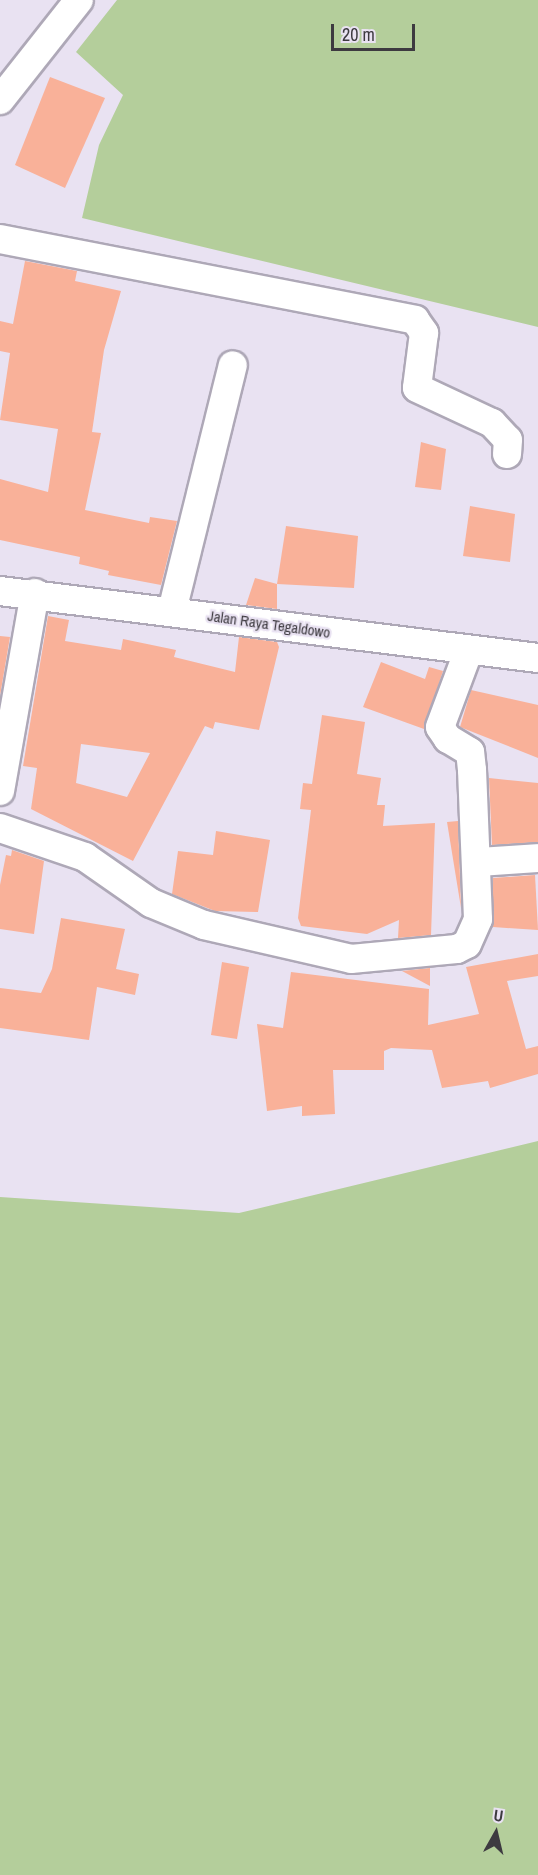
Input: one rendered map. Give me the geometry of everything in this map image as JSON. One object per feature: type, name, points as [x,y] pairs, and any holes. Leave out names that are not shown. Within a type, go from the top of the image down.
[{"type":"street","points":[[0,99],[79,0]]},
{"type":"street","points":[[0,239],[415,320],[424,333],[417,388],[504,431],[507,454]]},
{"type":"street","points":[[172,611],[233,365]]},
{"type":"street","name":"Jalan Raya Tegaldowo","points":[[0,591],[35,593],[468,652],[538,658]]},
{"type":"street","points":[[0,791],[35,593]]},
{"type":"street","points":[[0,828],[85,857],[151,903],[182,917],[351,958],[467,944],[478,918],[478,862],[470,752],[448,739],[440,727],[468,652]]},
{"type":"street","points":[[478,862],[538,858]]},
{"type":"green space","points":[[117,0],[538,0],[538,327],[82,218],[99,145],[123,95],[76,52]]},
{"type":"green space","points":[[538,1141],[538,1875],[0,1875],[0,1197],[239,1213]]},
{"type":"building","points":[[50,77],[105,98],[65,188],[15,165]]},
{"type":"building","points":[[25,261],[77,271],[75,281],[121,291],[104,350],[92,432],[101,433],[85,510],[149,523],[150,517],[177,521],[161,585],[108,575],[109,571],[79,564],[80,557],[0,540],[0,479],[48,492],[58,429],[0,420],[10,353],[0,351],[0,321],[13,324]]},
{"type":"building","points":[[421,442],[446,449],[441,490],[415,487]]},
{"type":"building","points":[[470,506],[515,514],[510,562],[463,556]]},
{"type":"building","points":[[286,526],[358,536],[354,588],[277,584]]},
{"type":"building","points":[[255,578],[277,584],[277,609],[246,605]]},
{"type":"building","points":[[48,616],[69,620],[65,641],[121,650],[123,639],[176,650],[174,657],[235,672],[239,637],[277,642],[279,647],[259,730],[215,722],[213,729],[205,726],[133,861],[31,809],[37,768],[23,766]],"holes":[[[81,744],[150,753],[127,797],[76,783]]]},
{"type":"building","points":[[0,636],[10,637],[0,696]]},
{"type":"building","points":[[381,662],[425,679],[429,667],[443,671],[424,729],[363,707]]},
{"type":"building","points":[[471,690],[538,705],[538,758],[460,727]]},
{"type":"building","points":[[322,715],[365,722],[357,774],[381,778],[377,805],[385,805],[383,826],[435,823],[431,935],[398,938],[399,920],[367,934],[301,926],[298,918],[311,810],[300,809],[303,783],[312,784]]},
{"type":"building","points":[[489,778],[538,783],[538,842],[492,845]]},
{"type":"building","points":[[458,821],[461,908],[447,822]]},
{"type":"building","points":[[216,831],[270,840],[258,912],[215,911],[172,894],[178,851],[213,855]]},
{"type":"building","points":[[12,850],[44,861],[34,934],[0,929],[0,885],[6,855],[11,856]]},
{"type":"building","points":[[535,875],[538,930],[493,927],[493,878]]},
{"type":"building","points":[[61,918],[125,929],[116,969],[139,974],[135,995],[97,987],[89,1040],[0,1028],[0,988],[41,993],[52,969]]},
{"type":"building","points":[[538,954],[538,976],[507,981],[526,1049],[538,1046],[538,1074],[490,1088],[488,1081],[442,1088],[432,1050],[391,1048],[384,1051],[384,1070],[333,1070],[335,1114],[302,1116],[302,1106],[267,1111],[257,1024],[283,1028],[291,972],[429,989],[428,1025],[479,1014],[466,967]]},
{"type":"building","points":[[222,962],[249,967],[237,1039],[211,1035]]},
{"type":"building","points":[[430,968],[430,986],[402,971]]}]
